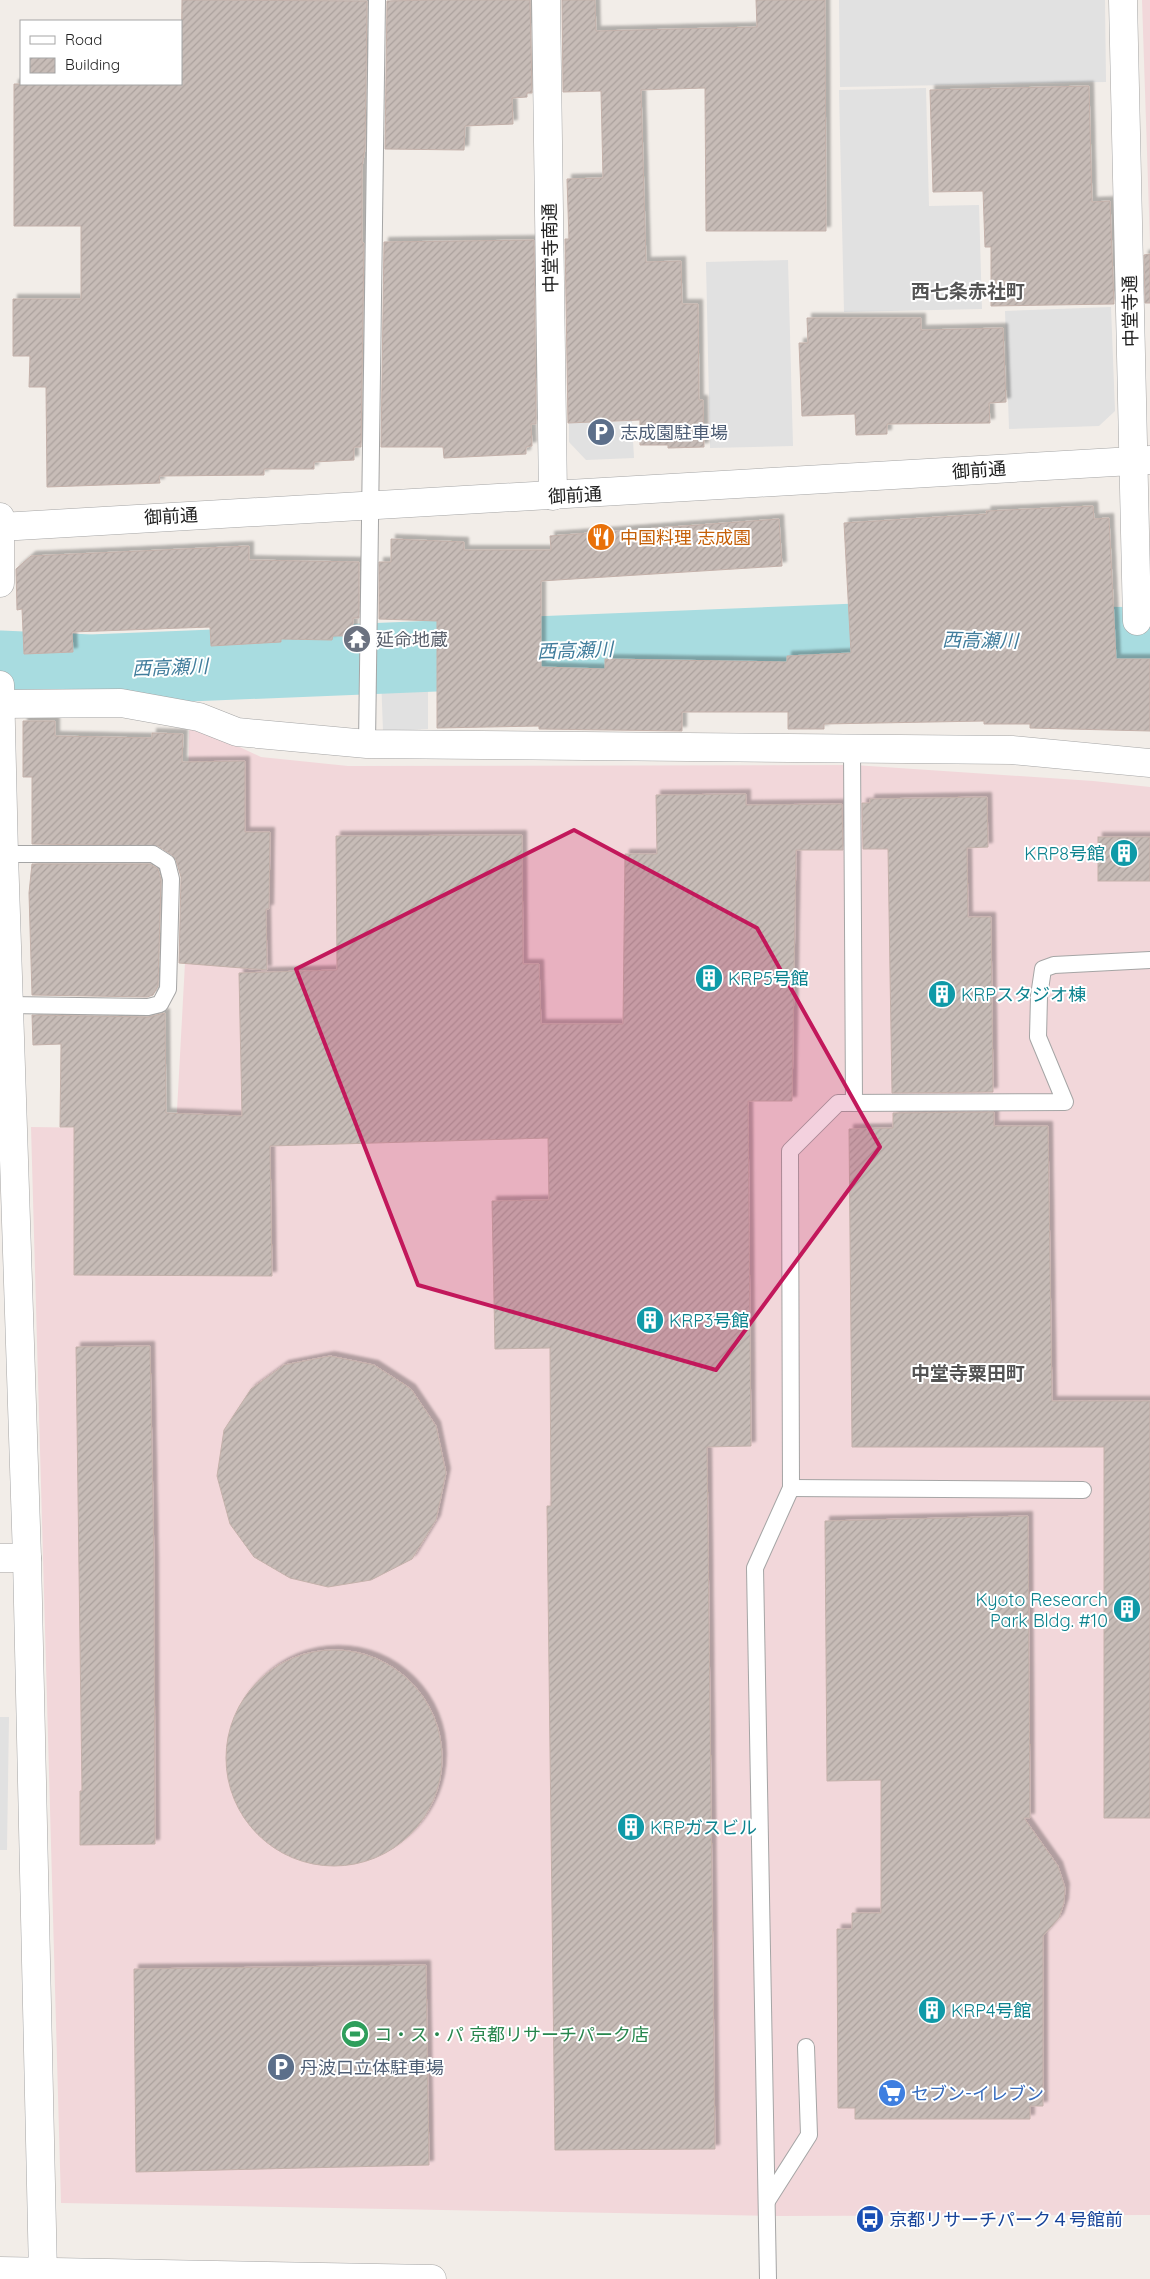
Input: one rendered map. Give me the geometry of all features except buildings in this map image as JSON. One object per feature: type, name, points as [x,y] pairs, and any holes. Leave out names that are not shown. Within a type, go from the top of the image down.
[{"type":"street","name":"中堂寺南通","points":[[546,0],[553,496]]},
{"type":"street","name":"中堂寺通","points":[[1123,0],[1142,460],[1137,621]]},
{"type":"street","name":"御前通","points":[[0,527],[1142,460]]},
{"type":"street","points":[[0,518],[0,583]]},
{"type":"street","points":[[43,2274],[27,1558],[8,1005],[0,695],[121,702],[199,717],[237,732],[368,744],[1012,750],[1150,763]]},
{"type":"street","points":[[0,1558],[27,1558]]},
{"type":"street","points":[[0,2272],[158,2277],[432,2279]]},
{"type":"lane","points":[[368,744],[377,0]]},
{"type":"lane","points":[[852,748],[854,1103]]},
{"type":"lane","points":[[4,854],[153,854],[167,863],[171,878],[168,989],[160,1004],[148,1007],[8,1005]]},
{"type":"lane","points":[[768,2279],[755,1568],[791,1488],[790,1151],[838,1103],[1065,1102],[1038,1037],[1039,996],[1044,969],[1054,965],[1150,960]]},
{"type":"lane","points":[[791,1488],[1083,1490]]},
{"type":"lane","points":[[767,2201],[809,2135],[806,2047]]},
{"type":"highlighted area","points":[[574,830],[757,928],[880,1147],[716,1370],[418,1285],[296,969]]},
{"type":"shaded area","points":[[839,0],[1105,0],[1106,82],[840,87]]},
{"type":"shaded area","points":[[1142,0],[1150,0],[1150,243]]},
{"type":"shaded area","points":[[926,88],[929,206],[979,205],[982,309],[844,312],[839,90]]},
{"type":"shaded area","points":[[788,260],[793,446],[710,448],[706,262]]},
{"type":"shaded area","points":[[1111,307],[1115,411],[1099,426],[1009,429],[1005,311]]},
{"type":"shaded area","name":"志成園駐車場","points":[[632,421],[634,458],[586,460],[569,442],[569,423]]},
{"type":"shaded area","points":[[428,670],[428,729],[383,732],[381,675]]},
{"type":"shaded area","points":[[189,723],[261,757],[348,766],[854,765],[1093,781],[1150,787],[1150,2215],[778,2216],[61,2203],[31,1127],[176,1129],[187,926]]},
{"type":"shaded area","points":[[0,1717],[9,1717],[7,1850],[0,1850]]},
{"type":"waterway","name":"西高瀬川","points":[[0,666],[91,670],[883,638],[1150,643]]},
{"type":"place","name":"志成園駐車場","points":[[601,432]]},
{"type":"place","name":"中国料理 志成園","points":[[601,537]]},
{"type":"place","name":"延命地蔵","points":[[357,639]]},
{"type":"place","name":"KRP8号館","points":[[1124,853]]},
{"type":"place","name":"KRP5号館","points":[[709,978]]},
{"type":"place","name":"KRPスタジオ棟","points":[[942,994]]},
{"type":"place","name":"KRP3号館","points":[[650,1320]]},
{"type":"place","name":"Kyoto Research Park Bldg. #10","points":[[1127,1609]]},
{"type":"place","name":"KRPガスビル","points":[[631,1827]]},
{"type":"place","name":"KRP4号館","points":[[932,2010]]},
{"type":"place","name":"コ・ス・パ 京都リサーチパーク店","points":[[355,2034]]},
{"type":"place","name":"丹波口立体駐車場","points":[[281,2067]]},
{"type":"place","name":"セブン-イレブン","points":[[892,2093]]},
{"type":"place","name":"京都リサーチパーク４号館前","points":[[870,2219]]},
{"type":"district","name":"西七条赤社町","points":[[968,291]]},
{"type":"district","name":"中堂寺粟田町","points":[[968,1373]]}]
